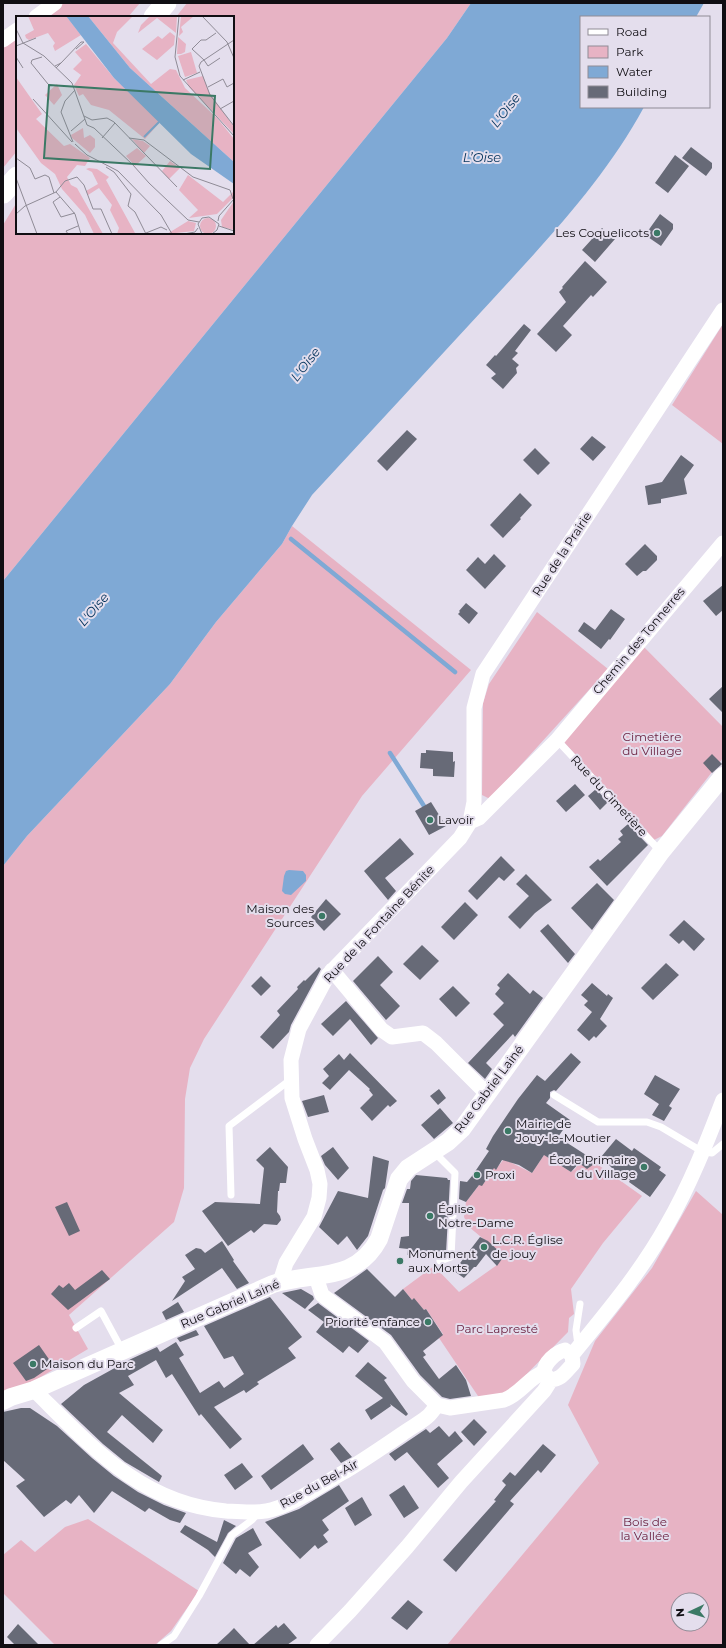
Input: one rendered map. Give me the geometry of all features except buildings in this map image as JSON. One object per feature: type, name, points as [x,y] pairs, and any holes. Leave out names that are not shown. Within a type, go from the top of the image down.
[{"type":"main road","points":[[155,16],[166,3]]},
{"type":"main road","points":[[3,193],[16,178]]},
{"type":"street","points":[[37,16],[55,3]]},
{"type":"street","points":[[3,40],[16,31]]},
{"type":"street","name":"Rue de la Prairie","points":[[470,822],[474,802],[474,708],[483,674],[723,310]]},
{"type":"street","name":"Chemin des Tonnerres","points":[[556,740],[723,543]]},
{"type":"street","name":"Rue de la Fontaine Bénite","points":[[280,1282],[286,1263],[314,1216],[319,1198],[320,1184],[317,1170],[292,1098],[290,1080],[291,1060],[299,1029],[325,980],[332,970],[460,838],[470,822],[479,818],[556,740]]},
{"type":"street","name":"Rue Gabriel Lainé","points":[[3,1401],[34,1390],[122,1350],[280,1282],[316,1277],[348,1268],[369,1253],[379,1239],[399,1179],[408,1168],[448,1142],[462,1129],[488,1094],[660,845],[723,776]]},
{"type":"street","points":[[332,970],[382,1030],[392,1037],[423,1033],[436,1043],[488,1094]]},
{"type":"street","points":[[316,1277],[322,1294],[385,1342],[413,1381],[437,1405],[450,1408],[504,1400],[520,1392],[535,1375],[560,1378],[573,1364],[575,1351],[611,1307],[649,1255],[670,1220],[703,1152],[723,1100]]},
{"type":"street","points":[[317,1645],[350,1611],[407,1547],[461,1482],[544,1391],[547,1376]]},
{"type":"street","name":"Rue du Bel-Air","points":[[34,1390],[103,1457],[124,1473],[146,1486],[188,1505],[207,1509],[258,1512],[277,1508],[358,1464],[428,1417],[437,1405]]},
{"type":"lane","name":"Rue du Cimetière","points":[[556,740],[660,845]]},
{"type":"lane","points":[[231,1195],[229,1126],[290,1080]]},
{"type":"lane","points":[[554,1095],[598,1122],[647,1122],[661,1127],[703,1152],[712,1153],[723,1144]]},
{"type":"lane","points":[[433,1152],[455,1173],[454,1220],[451,1257],[440,1261]]},
{"type":"lane","points":[[575,1351],[576,1330],[580,1304]]},
{"type":"lane","points":[[76,1328],[101,1311],[122,1350]]},
{"type":"lane","points":[[161,1645],[174,1636],[199,1596],[232,1535],[252,1520],[258,1512]]},
{"type":"green space","points":[[61,3],[140,3],[129,16],[45,16]]},
{"type":"green space","points":[[187,3],[471,3],[447,38],[3,581],[3,225],[16,204],[16,234],[234,234],[234,16],[177,16]]},
{"type":"green space","points":[[16,37],[16,152],[3,168],[3,46]]},
{"type":"green space","points":[[723,324],[723,444],[672,405]]},
{"type":"green space","points":[[292,526],[471,670],[362,796],[204,1039],[190,1068],[185,1099],[184,1188],[174,1222],[69,1315],[88,1349],[24,1387],[3,1395],[3,866],[27,836],[170,684],[216,622],[282,544]]},
{"type":"green space","points":[[537,612],[608,669],[490,799],[482,795],[483,703],[489,684]]},
{"type":"green space","name":"Cimetière du Village","points":[[642,645],[723,727],[723,758],[662,836],[654,840],[563,741]]},
{"type":"green space","name":"Parc Lapresté","points":[[546,1152],[560,1160],[558,1164],[571,1172],[575,1169],[585,1154],[587,1157],[642,1196],[603,1243],[571,1289],[574,1314],[569,1318],[568,1332],[509,1392],[480,1399],[439,1338],[443,1334],[426,1309],[424,1310],[414,1299],[412,1300],[403,1289],[434,1266],[459,1292],[497,1265],[504,1256],[469,1227],[464,1217],[466,1202],[479,1185],[482,1185],[488,1178],[486,1174],[492,1167],[496,1169],[504,1159],[532,1173]]},
{"type":"green space","name":"Bois de la Vallée","points":[[696,1191],[723,1215],[723,1645],[447,1645],[599,1463],[568,1405],[595,1341],[652,1268]]},
{"type":"green space","points":[[88,1519],[199,1591],[171,1631],[155,1645],[55,1645],[3,1593],[3,1555],[21,1540],[35,1552],[65,1527]]},
{"type":"water","name":"L’Oise","points":[[471,3],[704,3],[697,16],[580,16],[580,108],[643,108],[612,159],[594,184],[555,231],[312,495],[282,544],[216,622],[170,684],[27,836],[3,866],[3,581],[447,38]]},
{"type":"water","points":[[286,871],[303,871],[306,875],[306,881],[291,895],[285,894],[282,891],[284,876]]},
{"type":"waterway","points":[[291,539],[455,672]]},
{"type":"waterway","points":[[390,753],[424,806]]},
{"type":"place","name":"Les Coquelicots","points":[[657,233]]},
{"type":"place","name":"Lavoir","points":[[430,820]]},
{"type":"place","name":"Maison des Sources","points":[[322,916]]},
{"type":"place","name":"Mairie de Jouy-le-Moutier","points":[[508,1131]]},
{"type":"place","name":"École Primaire du Village","points":[[644,1167]]},
{"type":"place","name":"Proxi","points":[[477,1175]]},
{"type":"place","name":"Église Notre-Dame","points":[[430,1216]]},
{"type":"place","name":"L.C.R. Église de jouy","points":[[484,1247]]},
{"type":"place","name":"Monument aux Morts","points":[[400,1261]]},
{"type":"place","name":"Priorité enfance","points":[[428,1322]]},
{"type":"place","name":"Maison du Parc","points":[[33,1364]]},
{"type":"water label","name":"L'Oise","points":[[505,110]]},
{"type":"water label","name":"L'Oise","points":[[305,364]]},
{"type":"water label","name":"L'Oise","points":[[93,609]]}]
